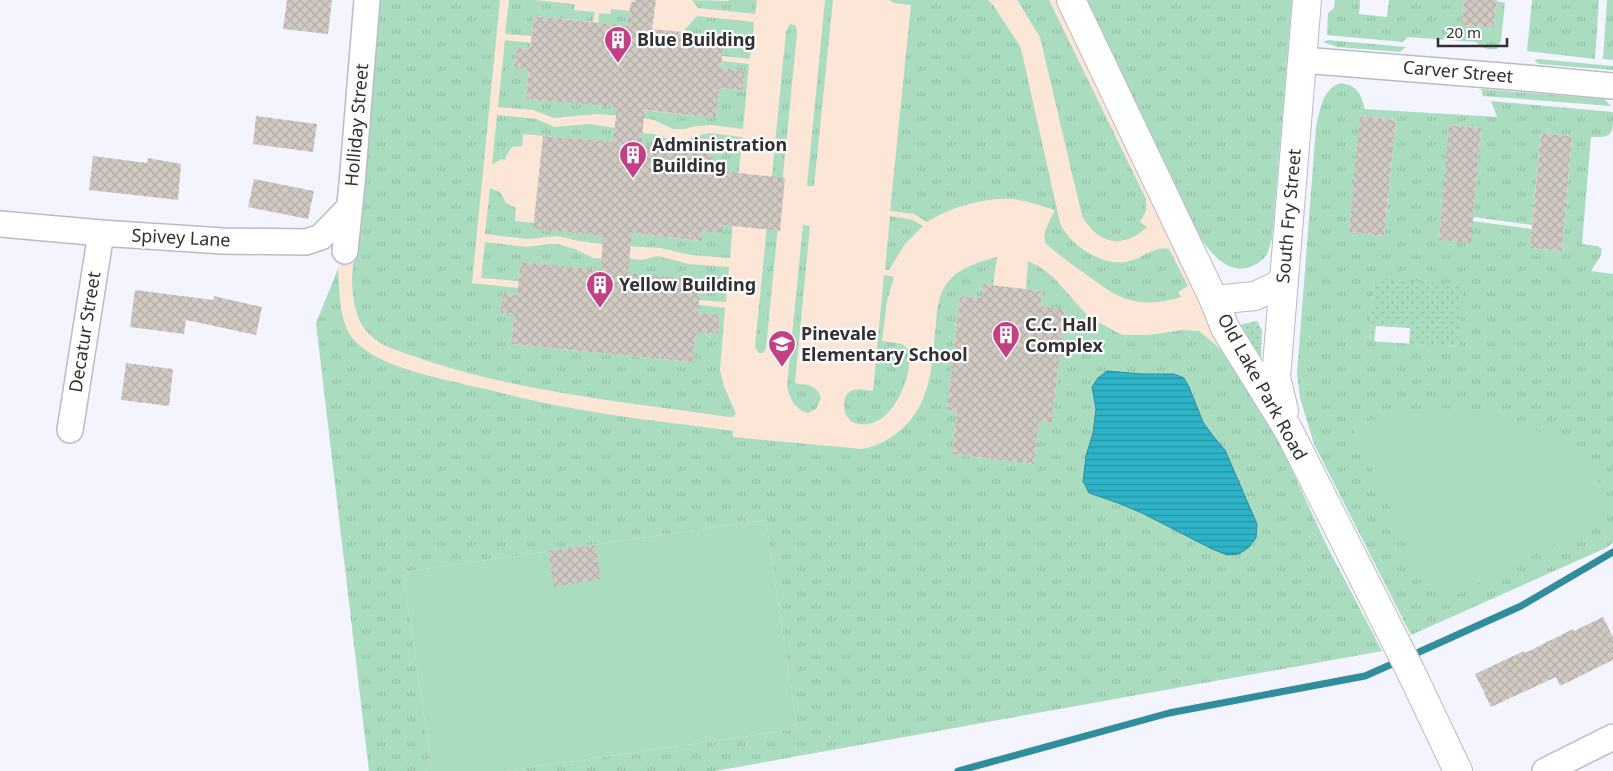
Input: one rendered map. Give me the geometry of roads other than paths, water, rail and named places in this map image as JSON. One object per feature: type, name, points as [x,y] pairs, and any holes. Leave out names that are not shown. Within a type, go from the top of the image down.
[{"type":"street","name":"Holliday Street","points":[[345,251],[367,0]]},
{"type":"street","name":"Old Lake Park Road","points":[[1071,0],[1214,300],[1225,328],[1289,431],[1411,672],[1458,771]]},
{"type":"street","name":"South Fry Street","points":[[1289,431],[1276,377],[1307,0]]},
{"type":"street","name":"Carver Street","points":[[1302,60],[1613,86]]},
{"type":"street","name":"Spivey Lane","points":[[0,224],[223,241],[306,242],[321,237],[349,208]]},
{"type":"street","name":"Decatur Street","points":[[70,430],[100,233]]},
{"type":"street","points":[[1214,300],[1255,296],[1284,282]]},
{"type":"street","points":[[1545,771],[1613,737]]},
{"type":"water","points":[[1107,371],[1174,374],[1184,378],[1203,422],[1225,450],[1257,524],[1256,538],[1249,547],[1239,554],[1227,555],[1142,513],[1089,493],[1083,481],[1096,409],[1092,387],[1098,378]]},
{"type":"waterway","points":[[1408,657],[1521,606],[1613,552]]},
{"type":"waterway","points":[[958,771],[1169,713],[1365,676],[1399,661]]},
{"type":"place","name":"Blue Building","points":[[618,64]]},
{"type":"place","name":"Administration Building","points":[[633,179]]},
{"type":"place","name":"Yellow Building","points":[[600,309]]},
{"type":"place","name":"C.C. Hall Complex","points":[[1006,359]]},
{"type":"place","name":"Pinevale Elementary School","points":[[782,368]]}]
